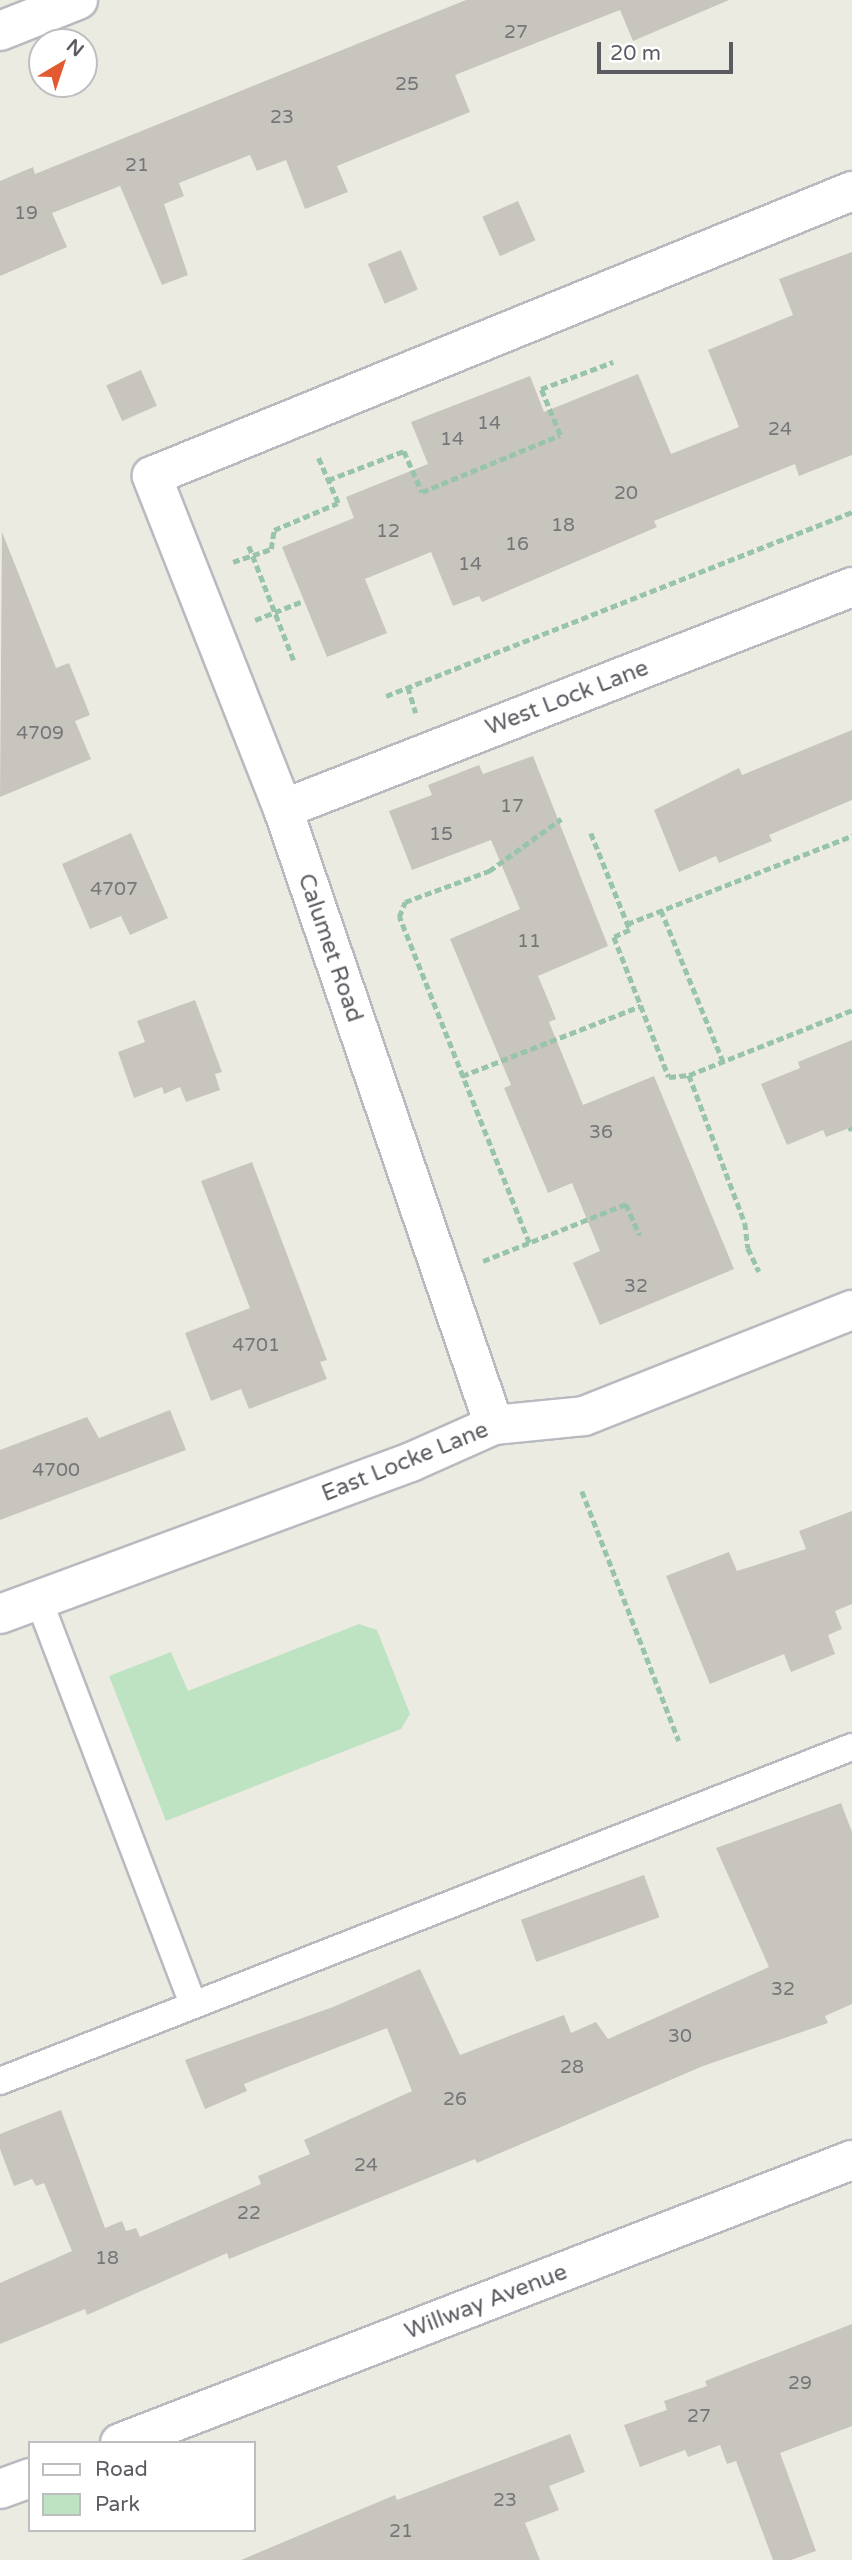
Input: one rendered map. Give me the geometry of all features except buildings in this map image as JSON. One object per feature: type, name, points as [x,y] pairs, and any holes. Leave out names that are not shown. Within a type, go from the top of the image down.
[{"type":"street","points":[[0,31],[78,0]]},
{"type":"street","name":"Calumet Road","points":[[494,1425],[283,808],[152,476],[852,191]]},
{"type":"street","name":"West Lock Lane","points":[[283,808],[852,587]]},
{"type":"street","name":"East Locke Lane","points":[[0,1614],[411,1462],[494,1425],[584,1416],[852,1310]]},
{"type":"street","name":"Willway Avenue","points":[[125,2441],[852,2160]]},
{"type":"street","points":[[0,2489],[28,2479]]},
{"type":"lane","points":[[38,1598],[193,2004]]},
{"type":"lane","points":[[0,2081],[852,1747]]},
{"type":"path","points":[[328,480],[404,450],[422,492],[561,435],[541,389],[613,362]]},
{"type":"path","points":[[235,562],[271,549],[274,530],[338,503],[321,464]]},
{"type":"path","points":[[386,696],[852,512]]},
{"type":"path","points":[[249,546],[293,662]]},
{"type":"path","points":[[258,619],[303,601]]},
{"type":"path","points":[[408,687],[421,726]]},
{"type":"path","points":[[530,1243],[400,917],[405,902],[489,871],[562,819]]},
{"type":"path","points":[[591,833],[630,930],[614,937],[669,1077],[689,1074],[852,1010]]},
{"type":"path","points":[[627,924],[852,836]]},
{"type":"path","points":[[661,910],[723,1061]]},
{"type":"path","points":[[462,1076],[641,1006]]},
{"type":"path","points":[[689,1074],[745,1223],[748,1248],[759,1272]]},
{"type":"path","points":[[487,1260],[626,1204],[640,1236]]},
{"type":"path","points":[[582,1492],[679,1741]]},
{"type":"green space","points":[[359,1624],[377,1630],[410,1714],[401,1729],[166,1821],[109,1676],[171,1652],[188,1691]]}]
